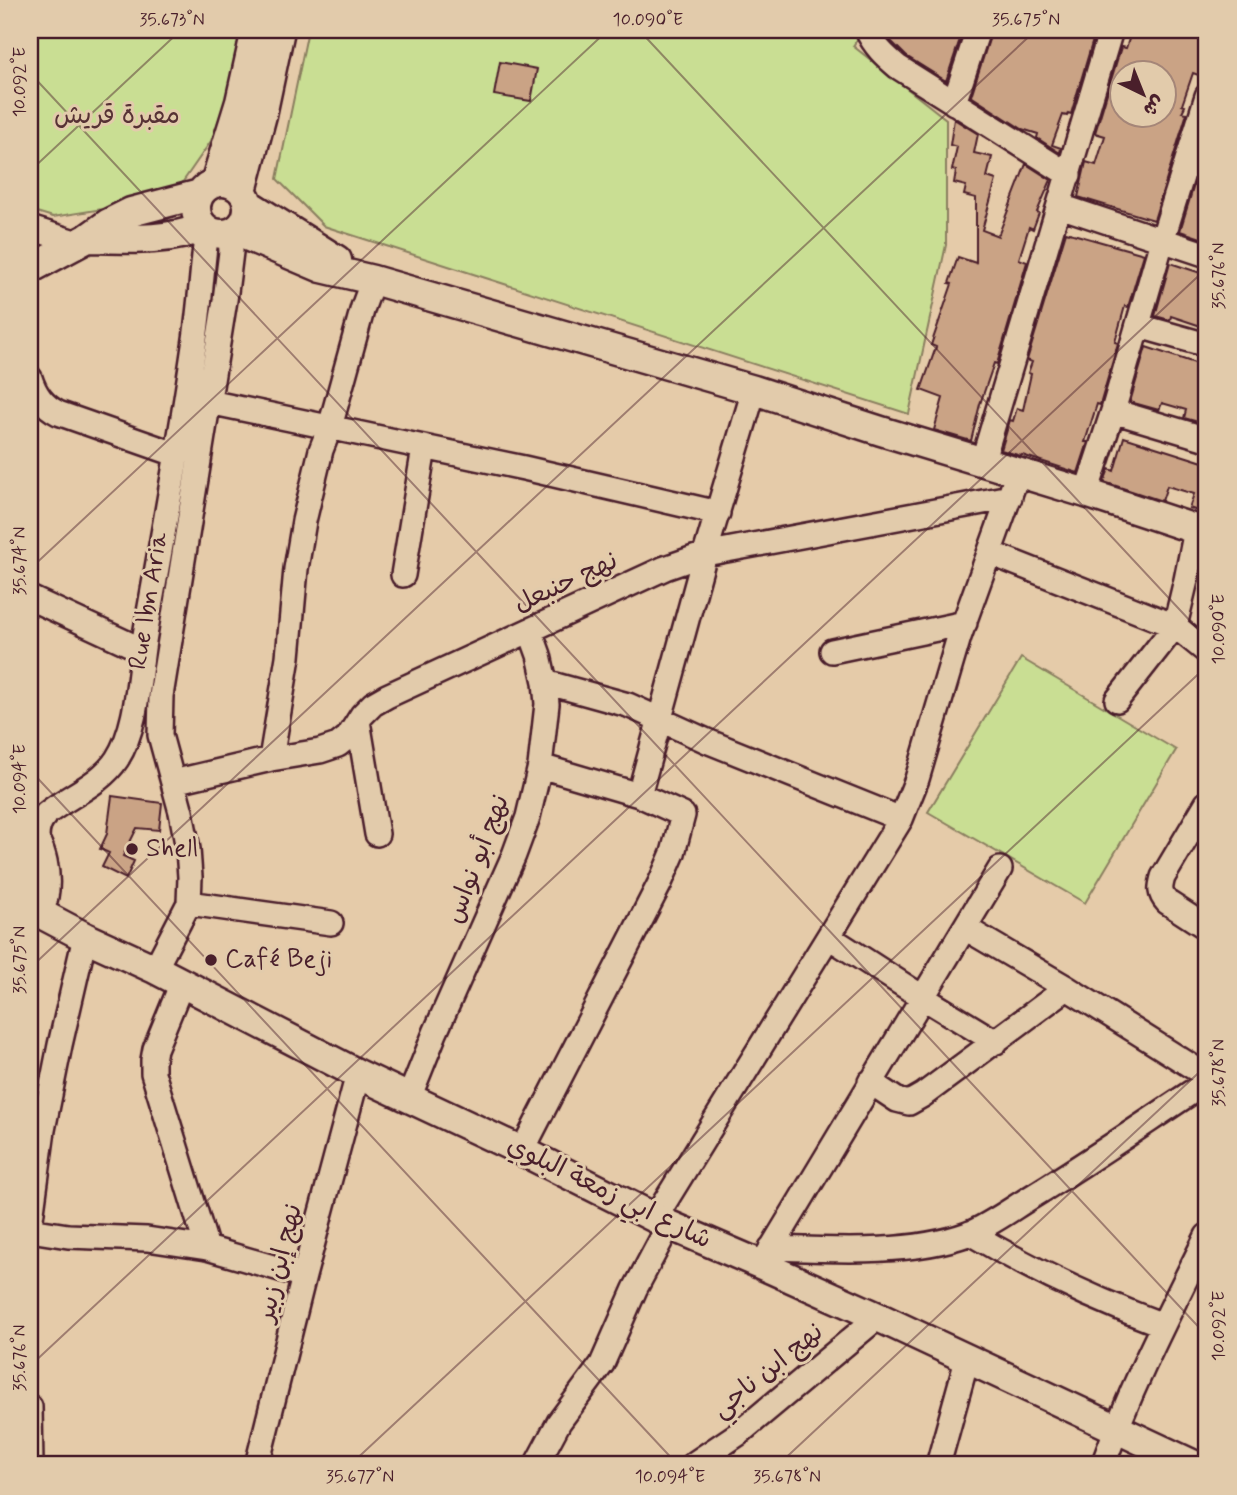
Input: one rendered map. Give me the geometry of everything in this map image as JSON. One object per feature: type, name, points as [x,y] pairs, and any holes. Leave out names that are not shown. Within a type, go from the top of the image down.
[{"type":"main road","points":[[256,30],[240,102],[207,188],[197,202],[199,220],[322,268],[369,279],[754,390],[983,460],[1014,484],[1086,492],[1202,531]]},
{"type":"main road","points":[[83,240],[185,235],[243,224],[248,214],[245,197],[280,30]]},
{"type":"main road","points":[[30,269],[131,212],[225,182],[234,185],[245,197],[369,279]]},
{"type":"main road","name":"شارع ابي زمعة البلوي","points":[[35,911],[155,969],[358,1074],[522,1151],[662,1222],[767,1256],[878,1317],[1194,1465]]},
{"type":"street","points":[[867,30],[881,53],[898,67],[1069,175]]},
{"type":"street","points":[[954,103],[978,30]]},
{"type":"street","points":[[983,460],[1111,30]]},
{"type":"street","points":[[1086,492],[1163,241],[1196,174],[1207,96]]},
{"type":"street","points":[[1060,206],[1207,255]]},
{"type":"street","points":[[30,228],[83,240]]},
{"type":"street","name":"Rue Ibn Aria","points":[[155,969],[189,903],[188,849],[160,734],[161,696],[231,252],[219,230]]},
{"type":"street","name":"Rue Ibn Aria","points":[[34,835],[46,814],[98,778],[116,761],[126,742],[133,719],[142,650],[178,455],[195,343],[219,230]]},
{"type":"street","points":[[271,759],[288,657],[296,569],[304,521],[369,279]]},
{"type":"street","points":[[1139,326],[1207,345]]},
{"type":"street","points":[[30,378],[42,402],[58,413],[178,455]]},
{"type":"street","points":[[639,795],[705,554],[754,390]]},
{"type":"street","points":[[209,402],[602,485],[718,513]]},
{"type":"street","points":[[1113,411],[1207,439]]},
{"type":"street","points":[[403,575],[424,448]]},
{"type":"street","points":[[536,1465],[559,1422],[602,1364],[662,1222],[901,818],[917,779],[965,623],[1014,484]]},
{"type":"street","name":"نهج حنبعل","points":[[173,782],[338,745],[348,737],[373,704],[387,696],[665,568],[705,554],[1014,484]]},
{"type":"street","points":[[1117,700],[1175,626],[1202,531]]},
{"type":"street","points":[[990,553],[1175,626],[1207,652]]},
{"type":"street","points":[[30,598],[142,650]]},
{"type":"street","points":[[832,652],[965,623]]},
{"type":"street","name":"نهج أبو نواس","points":[[409,1098],[528,817],[540,766],[547,704],[539,655],[530,631]]},
{"type":"street","points":[[545,682],[628,705],[707,741],[901,818]]},
{"type":"street","points":[[358,721],[377,834]]},
{"type":"street","points":[[522,1151],[649,906],[673,853],[683,815],[639,795],[540,766]]},
{"type":"street","points":[[1206,811],[1163,877],[1160,888],[1167,902],[1207,928]]},
{"type":"street","points":[[34,835],[46,869],[46,896],[35,911]]},
{"type":"street","points":[[767,1256],[1000,869]]},
{"type":"street","points":[[189,903],[331,923]]},
{"type":"street","points":[[965,928],[1207,1076]]},
{"type":"street","points":[[85,937],[43,1130],[30,1228],[68,1236],[147,1239],[207,1248],[304,1276]]},
{"type":"street","points":[[829,937],[996,1042]]},
{"type":"street","points":[[182,983],[155,1049],[152,1059],[153,1073],[207,1248]]},
{"type":"street","points":[[870,1082],[897,1100],[909,1103],[1067,988]]},
{"type":"street","name":"نهج إبن زبير","points":[[257,1465],[358,1074]]},
{"type":"street","points":[[767,1256],[925,1244],[970,1233],[1075,1170],[1207,1082]]},
{"type":"street","points":[[970,1233],[1061,1284],[1163,1325]]},
{"type":"street","points":[[1103,1465],[1116,1428],[1207,1236]]},
{"type":"street","name":"نهج ابن ناجي","points":[[692,1465],[738,1434],[878,1317]]},
{"type":"street","points":[[938,1465],[967,1360]]},
{"type":"street","points":[[30,1407],[31,1465]]},
{"type":"green space","name":"مقبرة قريش","points":[[30,30],[245,30],[240,62],[211,141],[182,183],[134,204],[53,217],[30,210]]},
{"type":"green space","points":[[308,30],[863,30],[853,46],[946,119],[946,245],[909,414],[324,226],[277,179]]},
{"type":"green space","points":[[1021,658],[1176,750],[1085,903],[928,812]]},
{"type":"building","points":[[883,30],[963,30],[946,81],[906,56]]},
{"type":"building","points":[[992,30],[1087,30],[1095,33],[1071,114],[1063,115],[1052,145],[1061,148],[1060,153],[1037,138],[1038,134],[1022,129],[971,96]]},
{"type":"building","points":[[1132,30],[1207,30],[1207,78],[1193,73],[1182,105],[1185,106],[1182,112],[1187,113],[1154,220],[1078,197],[1086,162],[1096,165],[1105,136],[1095,133],[1108,90],[1108,130],[1178,130],[1178,60],[1117,60],[1121,47],[1126,48]]},
{"type":"building","points":[[500,62],[537,69],[531,101],[494,95]]},
{"type":"building","points":[[954,119],[978,134],[974,153],[992,157],[987,177],[996,180],[982,230],[998,236],[1026,164],[1051,180],[1037,212],[1039,213],[1033,229],[1029,227],[1019,259],[1027,262],[997,364],[994,363],[980,404],[971,441],[934,430],[943,398],[921,390],[936,347],[931,345],[952,284],[949,283],[958,257],[976,263],[976,198],[964,195],[966,186],[954,183],[956,171],[952,170],[957,147],[950,145]]},
{"type":"building","points":[[1207,142],[1207,231],[1204,239],[1180,231]]},
{"type":"building","points":[[1066,232],[1144,254],[1128,307],[1125,306],[1115,342],[1118,343],[1100,405],[1097,404],[1085,442],[1088,442],[1078,473],[1001,450],[1010,420],[1013,421],[1017,408],[1023,410],[1032,362],[1027,360]]},
{"type":"building","points":[[1170,263],[1207,275],[1207,328],[1171,316],[1170,320],[1155,316]]},
{"type":"building","points":[[1146,347],[1207,367],[1207,405],[1202,423],[1184,418],[1186,410],[1162,403],[1159,410],[1130,402]]},
{"type":"building","points":[[1124,437],[1207,461],[1207,514],[1189,508],[1194,494],[1167,486],[1162,501],[1104,482],[1109,469],[1114,471]]},
{"type":"building","points":[[112,796],[162,803],[159,830],[137,828],[123,856],[134,861],[126,879],[102,867],[109,853],[100,849],[107,834]]},
{"type":"place","name":"Shell","points":[[132,849]]},
{"type":"place","name":"Café Beji","points":[[211,960]]}]
